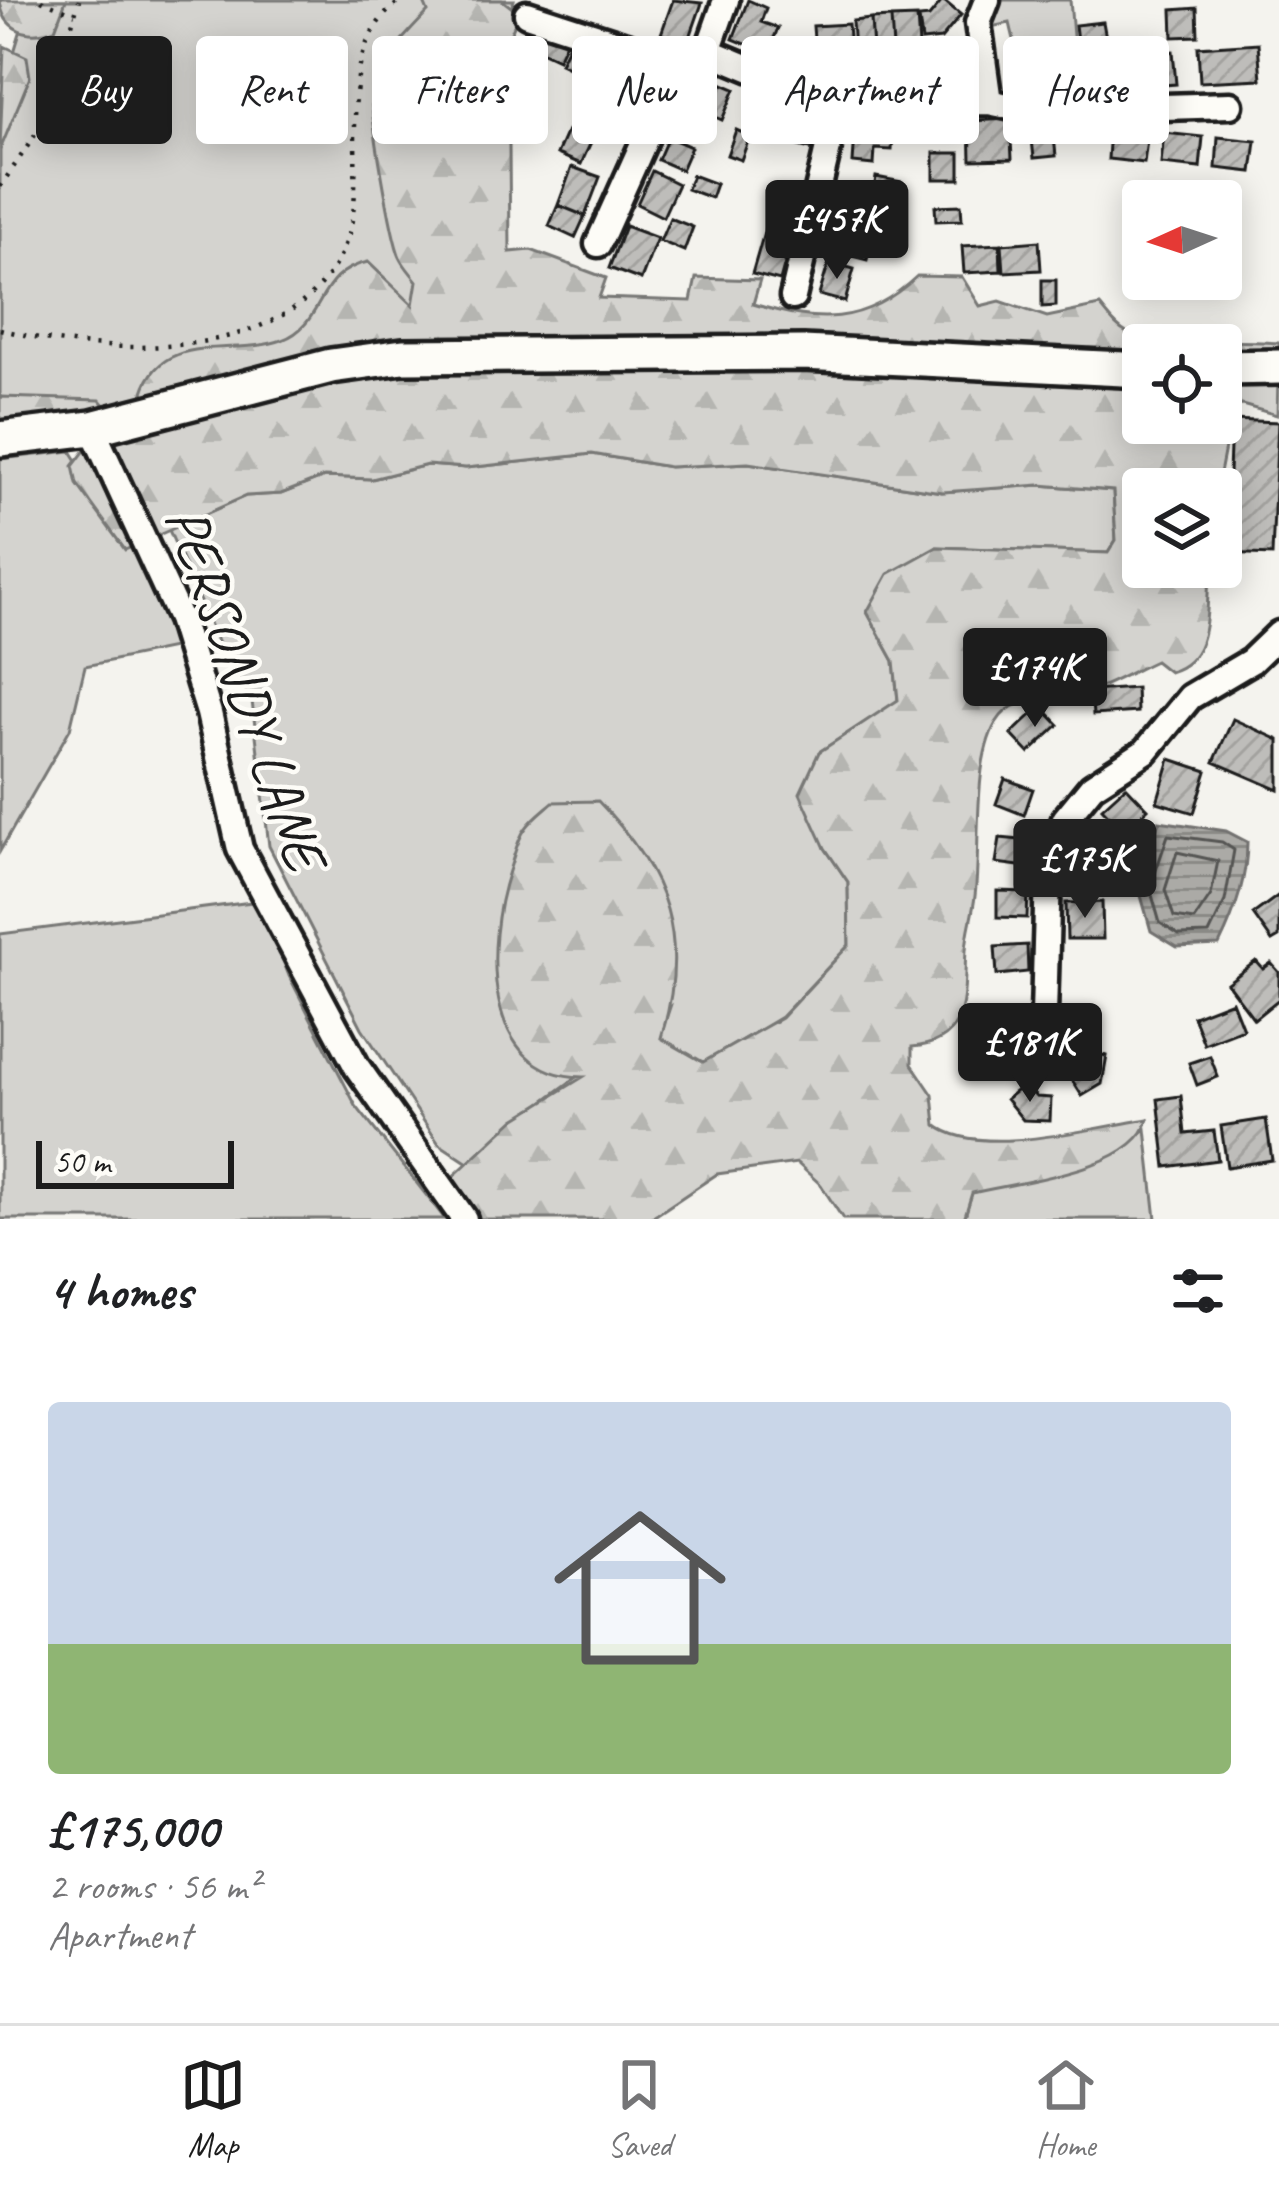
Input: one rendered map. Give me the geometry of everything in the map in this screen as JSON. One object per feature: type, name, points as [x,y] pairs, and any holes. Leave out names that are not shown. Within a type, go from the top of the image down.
[{"type":"street","points":[[713,36],[726,0]]},
{"type":"street","points":[[987,0],[978,23],[988,102]]},
{"type":"street","points":[[527,14],[595,36]]},
{"type":"street","points":[[979,102],[1031,111],[1230,105]]},
{"type":"street","points":[[598,244],[644,144]]},
{"type":"street","points":[[793,297],[829,144]]},
{"type":"street","points":[[0,440],[92,428],[332,366],[403,356],[803,353],[1122,369]]},
{"type":"street","points":[[1242,368],[1279,367]]},
{"type":"street","name":"PERSONDY LANE","points":[[92,428],[180,619],[209,713],[239,849],[357,1067],[464,1219]]},
{"type":"street","points":[[1043,1050],[1048,873],[1065,819],[1092,786],[1146,752],[1190,697],[1251,661],[1279,634]]},
{"type":"path","points":[[41,0],[75,14]]},
{"type":"path","points":[[0,187],[44,122],[79,0]]},
{"type":"path","points":[[0,329],[93,346],[199,342],[278,320],[309,298],[335,263],[350,227],[356,178],[355,101],[362,62],[387,10],[402,0]]},
{"type":"green space","points":[[0,0],[66,0],[55,29],[35,33],[12,25]]},
{"type":"green space","points":[[30,0],[514,0],[505,36],[372,36],[372,144],[499,144],[489,323],[170,398],[0,418],[0,98]]},
{"type":"green space","points":[[423,0],[502,0],[519,13],[510,36],[406,36],[428,12]]},
{"type":"green space","points":[[1000,0],[1070,0],[1073,36],[1013,36],[1010,23],[991,27],[991,12]]},
{"type":"green space","points":[[4,46],[27,57],[30,77],[0,150]]},
{"type":"green space","points":[[509,144],[510,252],[531,250],[606,278],[599,298],[691,301],[696,278],[760,280],[753,304],[798,315],[839,316],[878,305],[917,276],[962,277],[980,306],[1000,301],[1047,317],[1100,306],[1122,330],[1122,444],[1226,444],[1221,468],[1122,468],[1122,588],[1209,588],[1200,644],[1183,666],[1169,672],[1155,661],[1088,692],[1014,706],[996,723],[980,783],[975,896],[960,1014],[945,1036],[912,1047],[912,1064],[933,1095],[936,1125],[955,1135],[980,1140],[1038,1138],[1148,1119],[1139,1136],[1122,1151],[1072,1171],[972,1193],[964,1219],[843,1219],[821,1185],[797,1163],[717,1174],[650,1219],[445,1219],[431,1197],[515,1119],[583,1077],[550,1071],[525,1055],[508,1030],[499,1001],[495,968],[501,900],[518,843],[535,817],[553,802],[598,801],[642,854],[667,909],[673,938],[674,969],[661,1038],[703,1062],[781,1018],[849,945],[848,882],[825,848],[800,793],[819,752],[898,700],[894,661],[867,612],[888,574],[937,547],[1108,553],[1116,540],[1113,491],[1040,485],[942,492],[748,463],[669,467],[592,454],[466,468],[427,465],[372,479],[324,477],[281,494],[246,496],[125,550],[77,484],[73,466],[89,445],[160,418],[143,392],[152,373],[166,360],[202,349],[282,340],[306,323],[338,277],[368,262],[413,305],[417,281],[400,257],[377,145]]},
{"type":"green space","points":[[1242,342],[1279,343],[1277,415],[1242,405]]},
{"type":"green space","points":[[0,397],[100,400],[109,411],[0,433]]},
{"type":"green space","points":[[71,451],[133,549],[183,646],[85,666],[70,729],[0,851],[0,459]]},
{"type":"green space","points":[[592,454],[669,467],[748,463],[942,492],[1040,485],[1113,491],[1116,540],[1108,553],[937,547],[867,612],[894,661],[898,701],[819,752],[825,848],[848,882],[849,945],[781,1017],[703,1063],[660,1037],[670,1007],[468,1163],[439,1144],[362,1028],[269,846],[252,701],[225,660],[169,530],[246,496],[281,494],[324,477],[372,479],[427,465],[466,468]]},
{"type":"green space","points":[[260,901],[289,976],[356,1106],[445,1219],[0,1219],[0,934]]},
{"type":"green space","points":[[1146,1129],[1156,1219],[964,1219],[972,1193],[1128,1143]]},
{"type":"water","points":[[1159,821],[1226,831],[1247,842],[1239,895],[1219,945],[1177,947],[1151,931],[1138,885]]},
{"type":"building","points":[[673,0],[702,3],[690,36],[661,34]]},
{"type":"building","points":[[748,0],[766,8],[761,22],[778,28],[775,36],[741,36],[741,42],[733,39]]},
{"type":"building","points":[[943,0],[961,15],[944,36],[921,36],[919,18],[929,17]]},
{"type":"building","points":[[1197,8],[1198,36],[1173,37],[1172,10]]},
{"type":"building","points":[[917,17],[918,36],[892,36],[891,18]]},
{"type":"building","points":[[891,18],[892,36],[872,36],[871,19]]},
{"type":"building","points":[[871,19],[872,36],[853,36],[852,21]]},
{"type":"building","points":[[536,20],[569,35],[558,59],[548,54],[548,36],[529,36]]},
{"type":"building","points":[[1103,22],[1106,36],[1076,36],[1075,25]]},
{"type":"building","points":[[848,24],[849,36],[814,36],[813,26]]},
{"type":"building","points":[[572,38],[572,69],[560,63]]},
{"type":"building","points":[[1258,43],[1261,79],[1200,82],[1198,47]]},
{"type":"building","points":[[1169,51],[1173,51],[1176,84],[1169,85]]},
{"type":"building","points":[[717,81],[735,89],[722,120],[717,118]]},
{"type":"building","points":[[1003,119],[1003,144],[1011,144],[1012,159],[971,160],[971,144],[979,144],[979,121]]},
{"type":"building","points":[[736,130],[741,132],[741,144],[747,144],[741,160],[727,155]]},
{"type":"building","points":[[567,131],[572,133],[572,144],[590,144],[581,164],[557,154]]},
{"type":"building","points":[[1169,134],[1203,137],[1200,168],[1161,164]]},
{"type":"building","points":[[1218,137],[1256,141],[1252,172],[1216,168]]},
{"type":"building","points":[[665,144],[691,147],[681,170],[658,160]]},
{"type":"building","points":[[794,144],[820,144],[818,151]]},
{"type":"building","points":[[854,144],[892,144],[892,150],[875,149],[874,165],[853,163]]},
{"type":"building","points":[[1032,144],[1055,144],[1056,156],[1034,158]]},
{"type":"building","points":[[1109,144],[1146,144],[1144,163],[1108,159]]},
{"type":"building","points":[[934,153],[960,153],[960,179],[934,179]]},
{"type":"building","points":[[572,167],[600,177],[585,216],[558,205]]},
{"type":"building","points":[[652,171],[678,184],[663,217],[637,204]]},
{"type":"building","points":[[692,175],[716,184],[711,198],[687,189]]},
{"type":"building","points":[[876,177],[902,182],[898,206],[872,202]]},
{"type":"building","points":[[558,205],[585,216],[575,238],[549,226]]},
{"type":"building","points":[[961,205],[962,220],[936,221],[935,206]]},
{"type":"building","points":[[841,210],[877,219],[867,260],[832,251]]},
{"type":"building","points":[[770,212],[797,219],[780,281],[752,274]]},
{"type":"building","points":[[670,218],[693,227],[684,251],[660,241]]},
{"type":"building","points":[[625,226],[657,238],[641,280],[609,268]]},
{"type":"building","points":[[1039,241],[1041,270],[1004,272],[1002,244]]},
{"type":"building","points":[[1000,244],[1001,271],[964,273],[962,246]]},
{"type":"building","points":[[829,262],[854,269],[845,302],[819,295]]},
{"type":"building","points":[[1042,280],[1056,280],[1056,306],[1042,307]]},
{"type":"building","points":[[1242,420],[1278,422],[1272,555],[1242,554],[1242,468],[1229,468],[1230,444],[1242,444]]},
{"type":"building","points":[[1136,688],[1137,712],[1093,715],[1091,691]]},
{"type":"building","points":[[1041,706],[1059,725],[1029,753],[1011,734]]},
{"type":"building","points":[[1233,719],[1279,740],[1279,790],[1214,762]]},
{"type":"building","points":[[1170,759],[1207,771],[1194,813],[1157,802]]},
{"type":"building","points":[[1005,779],[1033,789],[1024,815],[996,804]]},
{"type":"building","points":[[1126,786],[1148,809],[1124,831],[1102,808]]},
{"type":"building","points":[[1000,838],[1030,841],[1027,867],[996,863]]},
{"type":"building","points":[[1077,838],[1111,848],[1101,882],[1067,873]]},
{"type":"building","points":[[997,891],[1028,892],[1027,918],[997,917]]},
{"type":"building","points":[[1279,895],[1279,937],[1272,941],[1253,914]]},
{"type":"building","points":[[1102,902],[1103,939],[1067,939],[1066,903]]},
{"type":"building","points":[[1027,945],[1028,972],[997,975],[995,947]]},
{"type":"building","points":[[1256,961],[1263,969],[1271,963],[1279,972],[1279,999],[1254,1019],[1227,983]]},
{"type":"building","points":[[1232,1001],[1243,1029],[1204,1044],[1193,1016]]},
{"type":"building","points":[[970,1032],[1002,1032],[1003,1058],[971,1059]]},
{"type":"building","points":[[1086,1052],[1107,1056],[1102,1084],[1082,1096],[1069,1075],[1083,1067]]},
{"type":"building","points":[[1210,1056],[1218,1077],[1197,1085],[1189,1063]]},
{"type":"building","points":[[1025,1084],[1036,1097],[1051,1098],[1050,1121],[1023,1120],[1006,1099]]},
{"type":"building","points":[[1181,1096],[1185,1134],[1214,1131],[1218,1160],[1166,1167],[1158,1099]]},
{"type":"building","points":[[1266,1119],[1272,1160],[1227,1167],[1221,1126]]}]
